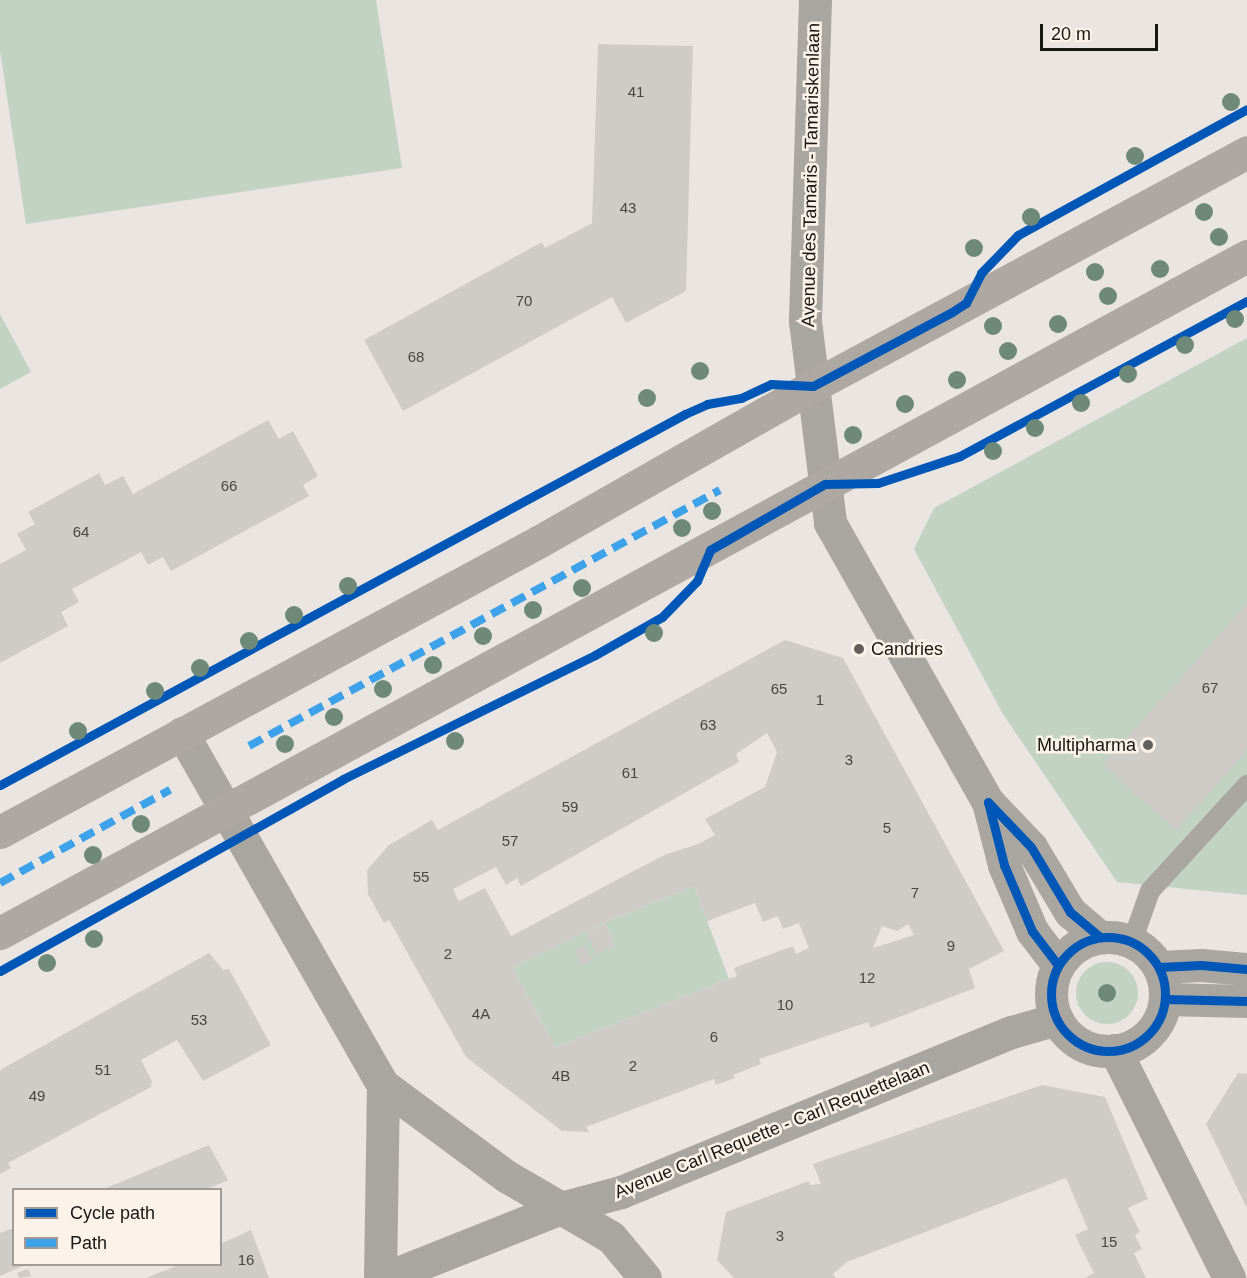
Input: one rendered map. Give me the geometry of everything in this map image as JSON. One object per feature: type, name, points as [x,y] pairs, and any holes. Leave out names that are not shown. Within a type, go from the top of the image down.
[{"type":"main road","points":[[0,832],[550,536],[813,386],[1247,152]]},
{"type":"main road","points":[[0,933],[1247,256]]},
{"type":"street","name":"Avenue des Tamaris - Tamariskenlaan","points":[[815,0],[805,321],[830,523],[988,802]]},
{"type":"street","points":[[182,733],[383,1085],[506,1176],[611,1237],[645,1278]]},
{"type":"street","points":[[988,802],[1031,847],[1070,912],[1100,937],[1132,942],[1159,967],[1165,999],[1160,1017],[1149,1034],[1134,1045],[1115,1050],[1081,1044],[1057,1019],[1051,992],[1058,965],[1069,952],[1100,937]]},
{"type":"street","points":[[988,802],[1004,865],[1032,931],[1058,965]]},
{"type":"street","points":[[1159,967],[1201,965],[1247,969]]},
{"type":"street","points":[[1165,999],[1247,1001]]},
{"type":"street","name":"Avenue Carl Requette - Carl Requettelaan","points":[[385,1278],[561,1208],[621,1192],[1001,1037],[1057,1019]]},
{"type":"street","points":[[1115,1050],[1229,1278]]},
{"type":"street","points":[[380,1278],[383,1085]]},
{"type":"lane","points":[[1132,942],[1150,891],[1247,785]]},
{"type":"green space","points":[[0,0],[376,0],[402,168],[26,224],[0,50]]},
{"type":"green space","points":[[0,314],[31,372],[0,389]]},
{"type":"green space","points":[[1247,338],[1247,895],[1117,882],[1003,714],[914,549],[934,508]]},
{"type":"green space","points":[[694,886],[729,979],[555,1047],[512,967],[604,923]],"holes":[[[606,924],[615,946],[596,953],[587,932]]]},
{"type":"green space","points":[[1101,962],[1113,962],[1129,971],[1136,981],[1138,993],[1136,1005],[1129,1015],[1113,1024],[1101,1024],[1090,1019],[1081,1010],[1076,999],[1076,987],[1081,976],[1090,967]]},
{"type":"building","points":[[598,44],[693,46],[686,291],[626,323],[612,297],[403,411],[364,340],[542,242],[545,248],[592,223]]},
{"type":"building","points":[[268,420],[279,439],[293,431],[318,476],[303,485],[309,496],[171,571],[163,557],[148,565],[141,552],[72,589],[79,602],[61,612],[68,626],[0,663],[0,564],[26,550],[17,534],[35,524],[28,512],[99,473],[105,485],[123,476],[133,494]]},
{"type":"building","points":[[1247,604],[1247,750],[1176,830],[1103,765]]},
{"type":"building","points":[[785,640],[843,658],[1004,951],[969,969],[975,988],[870,1028],[868,1022],[759,1059],[761,1064],[733,1075],[735,1078],[716,1085],[714,1079],[586,1127],[589,1132],[562,1131],[466,1057],[389,920],[384,923],[368,894],[367,870],[389,845],[432,820],[438,830]],"holes":[[[767,733],[777,752],[765,787],[705,819],[715,835],[698,844],[664,855],[511,936],[485,888],[459,901],[453,889],[496,867],[506,885],[517,878],[521,886],[739,762],[736,754]],[[694,886],[707,921],[755,903],[763,922],[778,916],[783,929],[799,923],[809,948],[796,954],[793,946],[734,968],[737,976],[555,1047],[512,967],[604,923]],[[908,924],[914,935],[873,948],[882,926],[897,931]]]},
{"type":"building","points":[[606,924],[615,946],[596,954],[587,932]]},
{"type":"building","points":[[585,946],[591,961],[581,965],[575,950]]},
{"type":"building","points":[[209,953],[223,970],[229,969],[271,1045],[203,1081],[177,1040],[141,1060],[152,1081],[151,1087],[8,1163],[11,1168],[0,1174],[0,1070]]},
{"type":"building","points":[[1238,1073],[1247,1074],[1247,1208],[1206,1124]]},
{"type":"building","points":[[1042,1085],[1105,1097],[1148,1199],[1128,1208],[1140,1232],[1135,1235],[1142,1249],[1134,1253],[1146,1278],[1085,1278],[1094,1273],[1075,1235],[1088,1229],[1066,1178],[847,1262],[833,1274],[836,1278],[734,1278],[717,1260],[726,1212],[809,1181],[810,1185],[821,1184],[813,1164]]},
{"type":"building","points":[[209,1145],[228,1180],[210,1188],[106,1188]]},
{"type":"building","points":[[12,1229],[12,1266],[22,1266],[0,1276],[0,1233]]},
{"type":"building","points":[[251,1230],[269,1278],[146,1278],[176,1266],[222,1266],[222,1243]]},
{"type":"building","points":[[28,1269],[31,1276],[19,1278],[17,1273]]},
{"type":"marked path","points":[[249,746],[720,490]]},
{"type":"marked path","points":[[0,883],[170,790]]},
{"type":"cycle path","points":[[0,785],[685,414],[707,404],[741,398],[771,384],[813,386],[952,312],[966,303],[981,273],[1018,235],[1247,109]]},
{"type":"cycle path","points":[[0,971],[343,779],[595,655],[662,617],[697,581],[710,550],[825,484],[878,483],[960,456],[1247,301]]},
{"type":"cycle path","points":[[988,802],[1004,865],[1032,931],[1058,965]]},
{"type":"cycle path","points":[[988,802],[1031,847],[1070,912],[1100,937]]},
{"type":"cycle path","points":[[1108,937],[1130,942],[1148,954],[1160,972],[1165,994],[1160,1016],[1148,1034],[1130,1046],[1108,1051],[1086,1046],[1068,1034],[1056,1016],[1051,994],[1056,972],[1068,954],[1086,942],[1108,937]]},
{"type":"cycle path","points":[[1159,967],[1201,965],[1247,969]]},
{"type":"cycle path","points":[[1165,999],[1247,1001]]},
{"type":"place","name":"Candries","points":[[859,649]]},
{"type":"place","name":"Multipharma","points":[[1148,745]]}]
